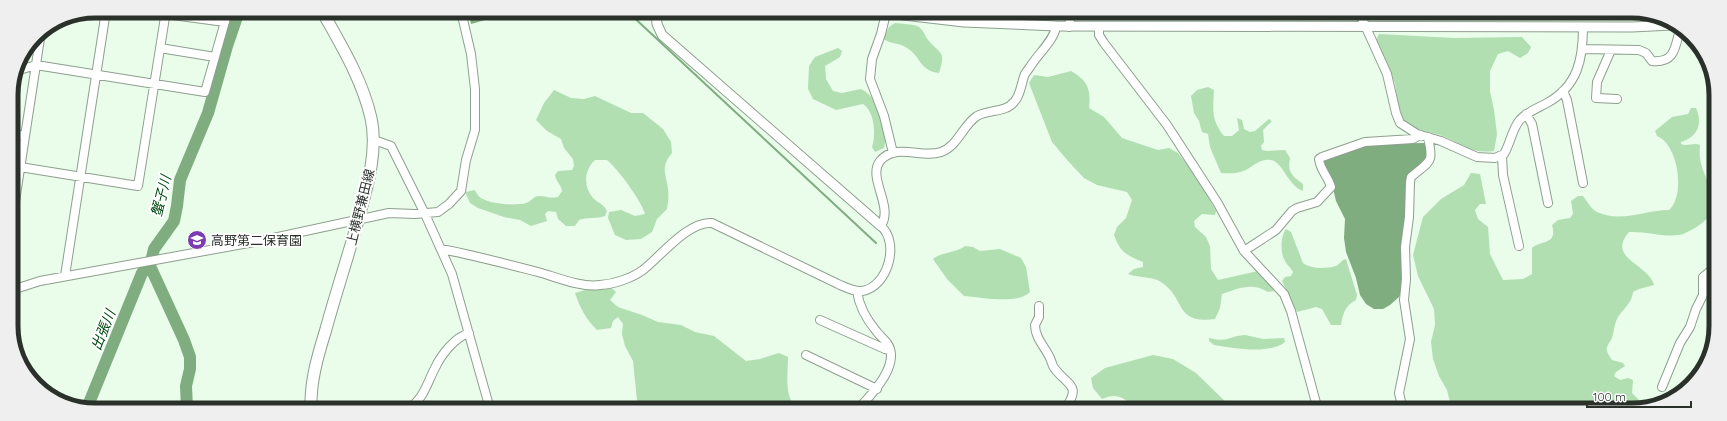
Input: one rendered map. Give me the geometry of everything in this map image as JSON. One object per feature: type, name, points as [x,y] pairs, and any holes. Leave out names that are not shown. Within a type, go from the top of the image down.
[{"type":"main road","name":"上横野兼田線","points":[[311,403],[312,383],[318,354],[359,220],[369,179],[374,140],[371,118],[356,76],[326,18]]},
{"type":"street","points":[[65,276],[105,18]]},
{"type":"street","points":[[20,167],[80,178],[138,186],[165,18]]},
{"type":"street","points":[[201,18],[225,22]]},
{"type":"street","points":[[23,69],[36,65],[205,92],[226,18]]},
{"type":"street","points":[[18,288],[35,282],[254,242],[388,213],[425,214],[438,212],[449,204],[460,191],[466,160],[475,130],[475,89],[472,54],[463,18]]},
{"type":"street","points":[[442,250],[484,258],[574,282],[592,286],[600,286],[629,278],[642,270],[690,230],[700,224],[712,222],[838,284],[857,291],[868,289],[876,284],[888,266],[890,256],[890,239],[886,230],[662,35],[657,24],[656,18]]},
{"type":"street","points":[[882,18],[881,34],[872,59],[870,79],[884,116],[893,153]]},
{"type":"street","points":[[931,18],[964,22],[1099,27],[1584,27],[1664,25]]},
{"type":"street","points":[[1068,26],[1070,18]]},
{"type":"street","points":[[1362,18],[1378,58],[1387,74],[1396,113],[1400,123],[1406,128],[1420,135],[1441,141],[1477,157],[1495,158],[1502,156],[1508,148],[1516,126],[1526,114],[1549,102],[1563,91],[1575,75],[1581,61],[1584,27]]},
{"type":"street","points":[[881,226],[885,220],[877,171],[881,160],[893,153],[904,151],[931,153],[943,151],[954,142],[967,125],[978,116],[1011,105],[1020,93],[1025,74],[1054,35],[1056,26]]},
{"type":"street","points":[[1099,27],[1099,35],[1104,43],[1167,125],[1217,202],[1244,251],[1252,261],[1276,284],[1289,303],[1316,403]]},
{"type":"street","points":[[1583,49],[1639,50],[1646,53],[1652,61],[1666,60],[1672,56],[1679,34]]},
{"type":"street","points":[[18,180],[39,43]]},
{"type":"street","points":[[160,48],[215,57]]},
{"type":"street","points":[[1611,50],[1597,82],[1596,98],[1617,99]]},
{"type":"street","points":[[1563,91],[1567,100],[1583,183]]},
{"type":"street","points":[[1526,114],[1532,124],[1548,203]]},
{"type":"street","points":[[18,135],[24,136]]},
{"type":"street","points":[[1244,251],[1276,230],[1292,211],[1317,202],[1331,187],[1329,178],[1323,171],[1319,161],[1322,157],[1365,142],[1413,139],[1420,135]]},
{"type":"street","points":[[1401,403],[1399,393],[1410,339],[1404,300],[1406,280],[1405,247],[1409,217],[1410,182],[1411,177],[1427,166],[1430,160],[1432,155],[1428,138]]},
{"type":"street","points":[[374,140],[391,146],[442,250],[452,274],[488,403]]},
{"type":"street","points":[[1502,156],[1503,174],[1519,246]]},
{"type":"street","points":[[1662,387],[1680,343],[1690,327],[1696,309],[1703,295],[1703,277],[1709,272]]},
{"type":"street","points":[[857,291],[862,312],[888,344],[890,350],[888,368],[876,389],[863,403]]},
{"type":"street","points":[[1039,306],[1039,317],[1035,325],[1037,336],[1053,366],[1071,383],[1073,388],[1069,403]]},
{"type":"street","points":[[820,320],[890,350]]},
{"type":"street","points":[[416,403],[427,387],[435,366],[444,354],[464,334],[469,333]]},
{"type":"street","points":[[806,355],[876,389]]},
{"type":"shaded area","points":[[470,18],[492,18],[471,24]]},
{"type":"shaded area","points":[[895,23],[915,25],[921,29],[927,39],[941,54],[942,61],[939,73],[928,70],[914,53],[906,47],[883,39],[889,27]]},
{"type":"shaded area","points":[[1379,34],[1454,38],[1522,37],[1531,47],[1528,53],[1520,58],[1508,51],[1498,54],[1490,71],[1490,91],[1497,134],[1494,151],[1486,152],[1473,150],[1441,135],[1418,129],[1405,122],[1399,112],[1393,78],[1375,42]]},
{"type":"shaded area","points":[[838,48],[842,51],[840,57],[825,66],[826,79],[833,91],[842,93],[861,89],[874,101],[882,121],[885,136],[884,148],[875,152],[872,147],[874,124],[870,112],[863,104],[836,110],[813,99],[808,89],[809,66],[815,57]]},
{"type":"shaded area","points":[[1071,71],[1081,78],[1087,86],[1089,91],[1089,108],[1104,117],[1122,138],[1158,150],[1169,148],[1178,153],[1197,177],[1216,211],[1215,215],[1202,214],[1194,221],[1195,227],[1206,237],[1210,246],[1211,269],[1218,280],[1258,271],[1273,287],[1274,291],[1268,292],[1257,287],[1245,287],[1222,294],[1220,308],[1215,319],[1202,320],[1192,318],[1186,314],[1169,289],[1161,282],[1128,274],[1134,269],[1143,267],[1143,262],[1124,252],[1114,235],[1117,227],[1126,218],[1132,200],[1127,192],[1097,185],[1084,178],[1068,161],[1052,142],[1029,83],[1034,75],[1048,77]]},
{"type":"shaded area","points":[[1208,87],[1214,90],[1213,109],[1215,120],[1224,136],[1232,136],[1239,130],[1237,118],[1242,120],[1244,129],[1250,132],[1255,131],[1269,119],[1272,121],[1263,130],[1264,142],[1261,146],[1262,150],[1285,150],[1290,158],[1289,167],[1291,173],[1303,184],[1303,191],[1293,184],[1279,165],[1271,160],[1259,162],[1238,173],[1221,173],[1210,147],[1208,134],[1202,132],[1199,121],[1194,113],[1191,96],[1197,90]]},
{"type":"shaded area","points":[[554,90],[571,98],[584,99],[595,96],[631,113],[643,113],[663,129],[671,142],[672,153],[668,158],[665,167],[668,192],[667,209],[657,219],[652,232],[641,239],[626,240],[615,235],[608,218],[609,212],[621,210],[635,216],[645,214],[629,185],[607,160],[595,160],[589,168],[586,178],[586,183],[593,198],[607,211],[605,216],[579,220],[575,226],[566,226],[558,219],[556,212],[548,211],[545,214],[547,221],[531,226],[520,220],[504,217],[478,208],[470,203],[465,192],[475,190],[481,198],[487,201],[504,204],[522,204],[537,196],[552,198],[558,197],[562,191],[555,175],[558,171],[572,170],[574,166],[573,159],[564,148],[561,139],[547,131],[536,120],[544,103]]},
{"type":"shaded area","points":[[1691,108],[1696,108],[1699,119],[1698,129],[1692,137],[1681,142],[1681,144],[1700,145],[1701,165],[1709,185],[1708,217],[1695,228],[1680,235],[1629,232],[1623,241],[1622,249],[1625,255],[1651,278],[1654,285],[1633,292],[1631,300],[1617,319],[1607,351],[1612,360],[1623,363],[1625,366],[1616,372],[1614,376],[1620,380],[1628,378],[1633,380],[1632,393],[1641,402],[1449,403],[1447,390],[1439,376],[1433,359],[1431,342],[1435,325],[1434,309],[1418,276],[1413,255],[1423,217],[1441,199],[1464,185],[1471,173],[1480,174],[1486,204],[1480,204],[1475,210],[1478,219],[1488,227],[1490,254],[1503,280],[1523,279],[1532,274],[1532,248],[1551,239],[1553,236],[1552,225],[1558,220],[1570,218],[1573,214],[1571,201],[1578,196],[1583,196],[1595,211],[1606,215],[1624,216],[1669,210],[1674,203],[1677,193],[1677,170],[1675,159],[1670,149],[1664,141],[1657,136],[1655,131],[1672,117],[1688,114]]},
{"type":"shaded area","points":[[1424,143],[1427,153],[1426,160],[1412,172],[1401,246],[1402,290],[1399,297],[1390,305],[1383,309],[1374,309],[1366,304],[1360,295],[1356,278],[1346,252],[1344,238],[1345,219],[1336,201],[1331,180],[1323,166],[1323,161],[1373,144]]},
{"type":"shaded area","points":[[1286,229],[1291,232],[1303,263],[1306,265],[1319,268],[1328,268],[1336,266],[1346,259],[1357,295],[1356,300],[1345,310],[1341,325],[1331,325],[1322,309],[1316,307],[1297,312],[1282,281],[1285,277],[1291,276],[1293,272],[1285,261],[1282,252],[1282,239]]},
{"type":"shaded area","points":[[965,246],[973,247],[980,251],[1000,249],[1021,258],[1026,267],[1030,292],[1024,296],[1008,299],[989,299],[964,296],[947,279],[933,259],[939,255]]},
{"type":"shaded area","points":[[610,287],[616,292],[610,300],[618,307],[658,322],[681,325],[695,332],[714,336],[746,361],[760,359],[779,353],[788,357],[787,378],[789,393],[793,403],[636,403],[637,400],[633,361],[625,346],[622,334],[623,324],[618,317],[613,321],[611,328],[597,330],[584,313],[575,293],[588,289]]},
{"type":"shaded area","points":[[1245,335],[1263,339],[1284,338],[1285,342],[1270,348],[1251,350],[1214,345],[1209,341],[1209,338],[1224,340]]},
{"type":"shaded area","points":[[1153,355],[1173,359],[1196,373],[1227,403],[1129,403],[1117,396],[1102,399],[1093,388],[1091,378],[1105,368]]},
{"type":"waterway","name":"蟹子川","points":[[187,403],[186,386],[190,369],[190,357],[184,340],[150,266],[154,249],[174,221],[180,180],[208,113],[237,18]]},
{"type":"waterway","points":[[247,18],[254,18]]},
{"type":"waterway","points":[[634,18],[876,243]]},
{"type":"waterway","name":"出張川","points":[[89,402],[142,273],[150,266]]},
{"type":"place","name":"高野第二保育園","points":[[197,240]]}]
